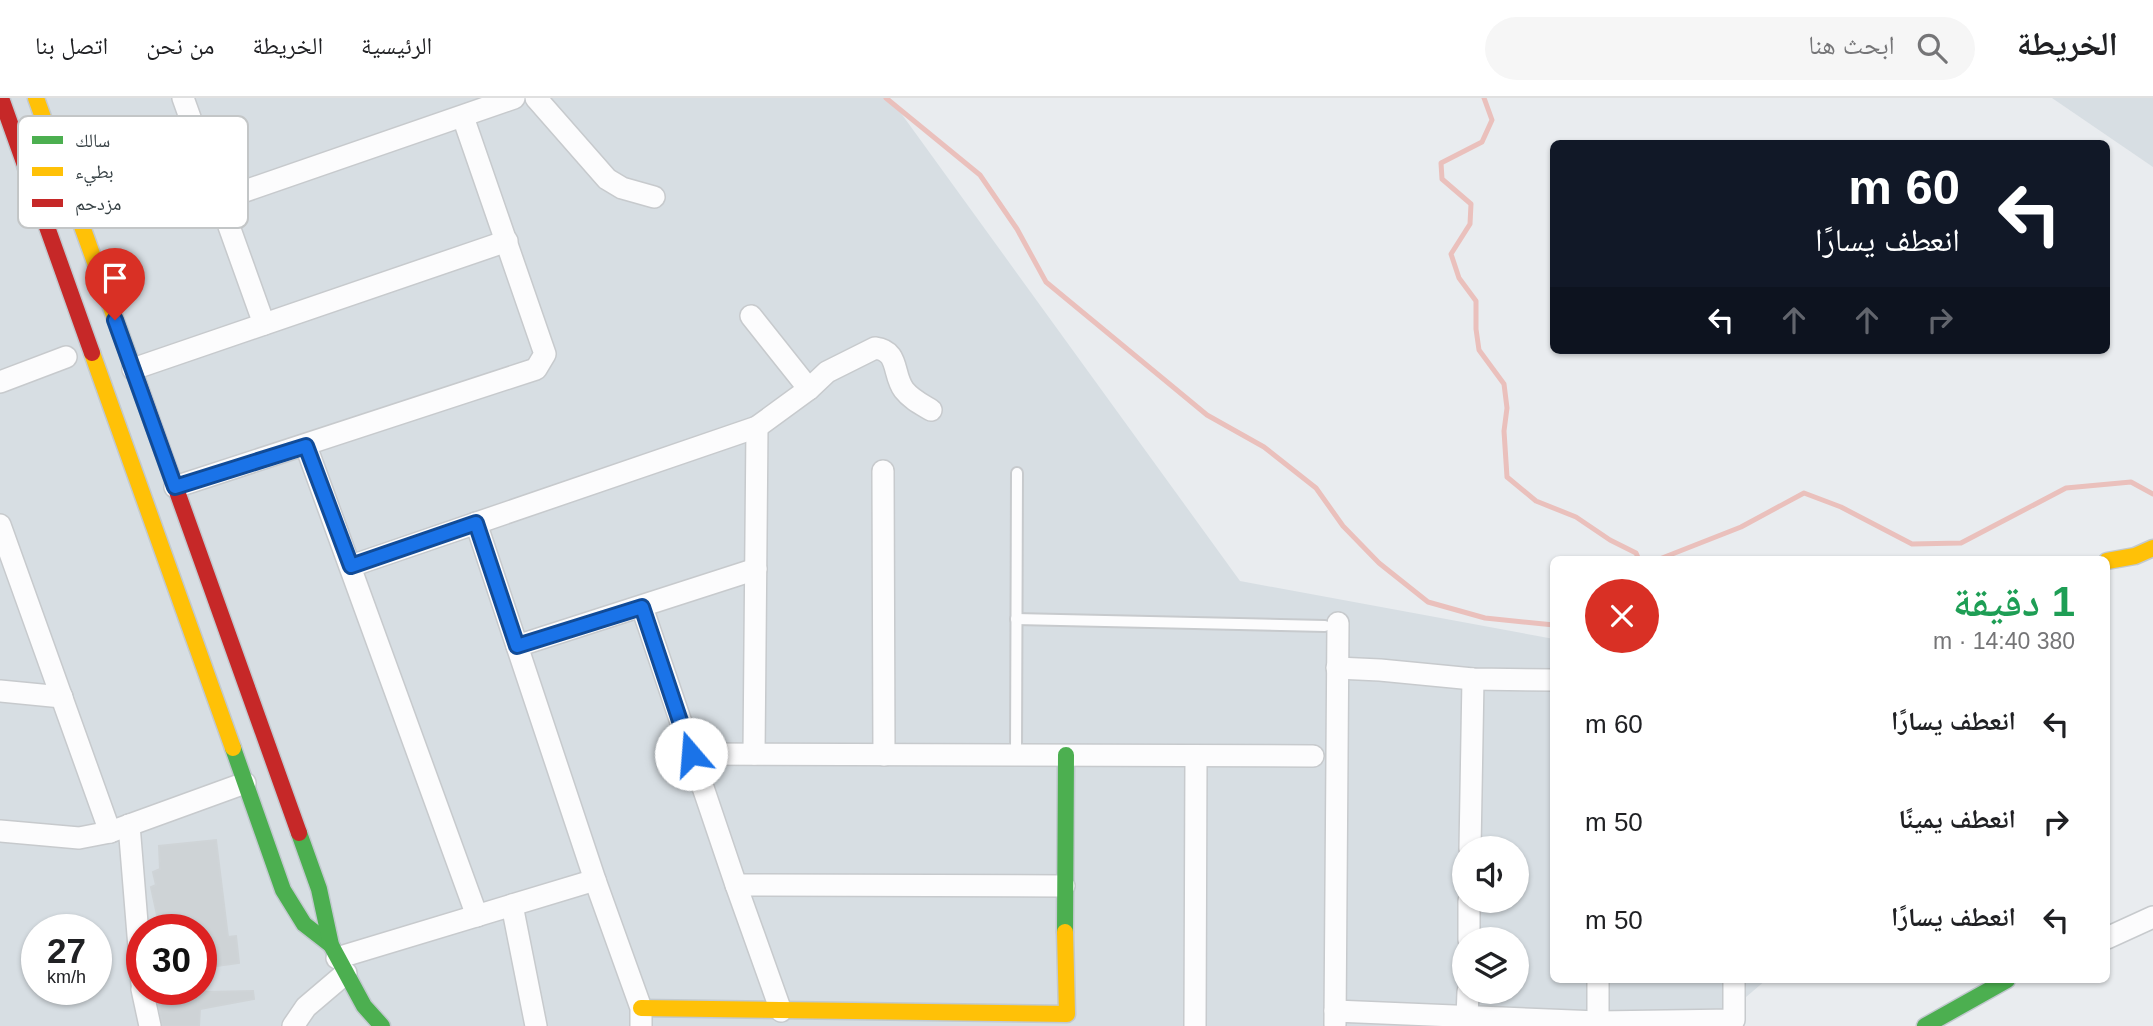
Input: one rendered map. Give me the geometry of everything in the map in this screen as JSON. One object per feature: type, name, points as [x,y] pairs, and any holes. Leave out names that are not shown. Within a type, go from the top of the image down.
[{"type":"street","points":[[1,98],[18,146]]},
{"type":"street","points":[[36,98],[42,116]]},
{"type":"street","points":[[183,98],[189,116]]},
{"type":"street","points":[[248,190],[514,98]]},
{"type":"street","points":[[536,98],[607,179],[622,188],[654,197]]},
{"type":"street","points":[[175,487],[536,369],[545,354],[463,117]]},
{"type":"street","points":[[47,228],[283,890],[304,924],[338,959]]},
{"type":"street","points":[[83,228],[319,889],[338,959],[364,1006],[382,1026]]},
{"type":"street","points":[[229,228],[264,324]]},
{"type":"street","points":[[133,369],[506,241]]},
{"type":"street","points":[[751,316],[809,389]]},
{"type":"street","points":[[351,566],[757,427],[809,389],[827,372],[875,348],[884,349],[893,357],[902,388],[930,410]]},
{"type":"street","points":[[0,382],[66,357]]},
{"type":"street","points":[[754,754],[757,427]]},
{"type":"street","points":[[306,446],[477,915]]},
{"type":"street","points":[[883,471],[884,755]]},
{"type":"street","points":[[476,523],[641,1017],[782,1012],[1067,1020],[1064,886],[1066,755]]},
{"type":"street","points":[[0,525],[62,697],[119,829],[131,914]]},
{"type":"street","points":[[2110,560],[2135,556],[2153,548]]},
{"type":"street","points":[[517,646],[756,569]]},
{"type":"street","points":[[642,607],[782,1012]]},
{"type":"street","points":[[1331,624],[1337,668],[1335,1019],[1468,1017],[1734,1023],[1734,983]]},
{"type":"street","points":[[1337,668],[1473,679],[1550,680]]},
{"type":"street","points":[[1470,836],[1473,679]]},
{"type":"street","points":[[0,691],[62,697]]},
{"type":"street","points":[[691,754],[1313,756]]},
{"type":"street","points":[[1195,1026],[1196,756]]},
{"type":"street","points":[[0,831],[79,838],[119,829],[245,783]]},
{"type":"street","points":[[293,1026],[338,959],[595,880]]},
{"type":"street","points":[[736,885],[1064,886]]},
{"type":"street","points":[[512,905],[536,1026]]},
{"type":"street","points":[[2110,936],[2153,917]]},
{"type":"street","points":[[1598,983],[1598,1022]]},
{"type":"street","points":[[1924,1026],[2005,983]]},
{"type":"street","points":[[1468,1004],[1468,1017]]},
{"type":"street","points":[[146,1005],[150,1026]]},
{"type":"lane","points":[[1016,755],[1017,473]]},
{"type":"lane","points":[[1016,619],[1331,624]]},
{"type":"shaded area","points":[[0,98],[890,98],[1240,581],[1550,638],[1550,983],[1762,983],[1712,1026],[0,1026]]},
{"type":"shaded area","points":[[2052,98],[2153,98],[2153,167]]},
{"type":"building","points":[[216,840],[228,937],[236,936],[239,963],[217,966],[217,914],[157,914],[151,887],[156,885],[153,872],[160,869],[159,846]]},
{"type":"building","points":[[253,991],[254,999],[200,1009],[199,1026],[163,1026],[159,1005],[217,1005],[217,992]]},
{"type":"waterway","points":[[886,98],[980,175],[1017,229],[1046,282],[1207,415],[1264,447],[1316,488],[1343,526],[1379,563],[1428,602],[1485,618],[1550,625]]},
{"type":"waterway","points":[[1484,98],[1492,120],[1482,142],[1441,163],[1442,179],[1471,204],[1470,224],[1451,254],[1459,278],[1476,301],[1479,350],[1504,384],[1507,408],[1504,431],[1507,477],[1536,501],[1576,517],[1637,556]]},
{"type":"waterway","points":[[1667,556],[1741,527],[1804,493],[1841,507],[1912,544],[1961,543],[2066,488],[2131,482],[2153,494]]},
{"type":"traffic: fast","points":[[233,748],[283,890],[304,924],[331,945]]},
{"type":"traffic: fast","points":[[1065,932],[1066,755]]},
{"type":"traffic: fast","points":[[299,833],[319,889],[331,945],[364,1006],[382,1026]]},
{"type":"traffic: fast","points":[[1925,1026],[2002,983]]},
{"type":"traffic: slow","points":[[36,98],[42,116]]},
{"type":"traffic: slow","points":[[83,228],[139,385]]},
{"type":"traffic: slow","points":[[92,353],[233,748]]},
{"type":"traffic: slow","points":[[2110,560],[2135,556],[2153,548]]},
{"type":"traffic: slow","points":[[641,1008],[1067,1014],[1065,932]]},
{"type":"traffic: jam","points":[[1,98],[18,146]]},
{"type":"traffic: jam","points":[[47,228],[92,353]]},
{"type":"traffic: jam","points":[[139,385],[299,833]]},
{"type":"route","points":[[115,320],[175,487],[306,446],[351,566],[476,523],[517,646],[642,607],[691,754]]}]
